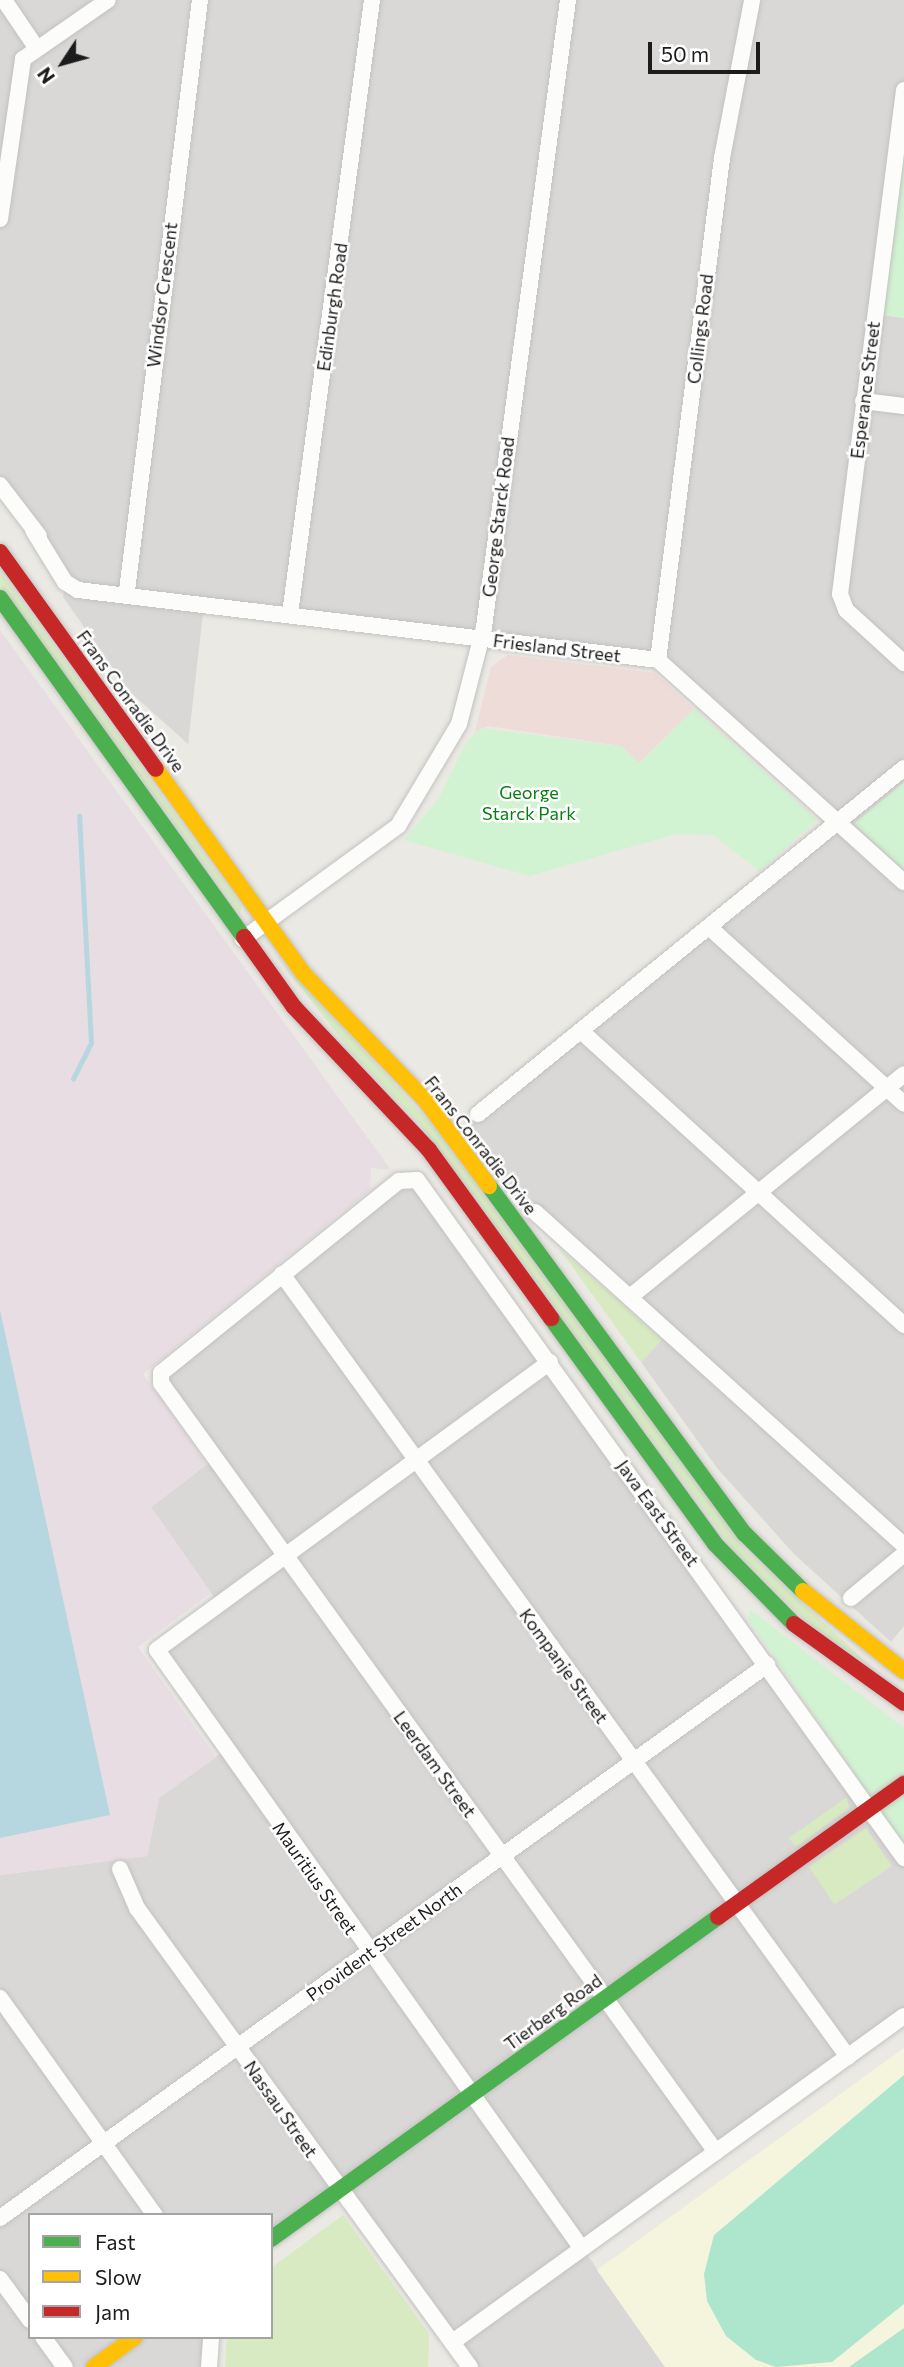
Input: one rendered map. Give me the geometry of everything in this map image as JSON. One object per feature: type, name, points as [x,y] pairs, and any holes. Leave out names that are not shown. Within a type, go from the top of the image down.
[{"type":"main road","name":"Frans Conradie Drive","points":[[0,552],[266,922],[324,998],[442,1122],[745,1534],[824,1612],[901,1667]]},
{"type":"main road","points":[[0,598],[294,1007],[429,1150],[715,1544],[800,1631],[904,1703]]},
{"type":"main road","name":"Tierberg Road","points":[[273,2238],[904,1784]]},
{"type":"main road","name":"Tierberg Road","points":[[867,1813],[904,1801]]},
{"type":"main road","points":[[94,2367],[132,2339]]},
{"type":"street","points":[[4,0],[35,46]]},
{"type":"street","points":[[0,219],[20,68],[35,46],[108,0]]},
{"type":"street","name":"Windsor Crescent","points":[[121,591],[200,0]]},
{"type":"street","name":"Edinburgh Road","points":[[290,614],[372,0]]},
{"type":"street","name":"George Starck Road","points":[[243,939],[368,852],[418,802],[459,724],[481,640],[568,0]]},
{"type":"street","name":"Collings Road","points":[[658,660],[722,158],[752,0]]},
{"type":"street","name":"Esperance Street","points":[[904,90],[839,594],[846,610],[904,663]]},
{"type":"street","points":[[863,401],[904,407]]},
{"type":"street","name":"Friesland Street","points":[[0,485],[72,579],[121,591],[481,640],[658,660]]},
{"type":"street","points":[[658,660],[904,882]]},
{"type":"street","points":[[478,1114],[904,768]]},
{"type":"street","points":[[709,927],[904,1104]]},
{"type":"street","points":[[581,1031],[904,1325]]},
{"type":"street","points":[[630,1297],[904,1074]]},
{"type":"street","name":"Java East Street","points":[[282,1274],[406,1178],[424,1188],[767,1665],[867,1813],[904,1858]]},
{"type":"street","points":[[535,1212],[904,1546]]},
{"type":"street","name":"Leerdam Street","points":[[282,1274],[161,1373],[161,1383],[603,2000],[716,2152]]},
{"type":"street","name":"Kompanje Street","points":[[282,1274],[848,2057]]},
{"type":"street","points":[[284,1553],[550,1362]]},
{"type":"street","name":"Mauritius Street","points":[[284,1553],[163,1641],[160,1660],[582,2249]]},
{"type":"street","points":[[851,1598],[904,1554]]},
{"type":"street","name":"Provident Street North","points":[[0,2218],[767,1665]]},
{"type":"street","name":"Nassau Street","points":[[120,1869],[136,1908],[338,2191],[454,2341],[470,2367]]},
{"type":"street","points":[[0,1998],[154,2213]]},
{"type":"street","points":[[454,2341],[904,2016]]},
{"type":"street","points":[[0,2279],[28,2317]]},
{"type":"street","points":[[44,2339],[65,2367]]},
{"type":"street","points":[[209,2367],[211,2339]]},
{"type":"shaded area","points":[[0,0],[904,0],[904,97],[876,314],[904,318],[904,1626],[891,1642],[794,1554],[717,1468],[641,1362],[668,1333],[535,1213],[527,1214],[464,1127],[836,823],[657,662],[204,605],[188,744],[129,691],[63,597],[66,579],[0,487]]},
{"type":"shaded area","points":[[0,630],[391,1170],[371,1168],[370,1190],[143,1374],[207,1464],[151,1507],[211,1593],[138,1647],[216,1757],[159,1798],[147,1856],[0,1875]]},
{"type":"shaded area","points":[[508,655],[655,673],[694,709],[639,763],[621,746],[488,726],[475,732],[491,667]]},
{"type":"shaded area","points":[[408,1178],[904,1861],[904,2017],[584,2250],[665,2367],[470,2367],[338,2192],[273,2239],[273,2213],[28,2213],[28,2339],[212,2339],[210,2367],[0,2367],[0,1875],[147,1856],[159,1798],[224,1751],[158,1654],[218,1603],[151,1507],[214,1459],[161,1383]]},
{"type":"shaded area","points":[[904,2048],[904,2367],[665,2367],[597,2270]]},
{"type":"green space","points":[[904,145],[904,318],[882,315]]},
{"type":"green space","points":[[0,571],[242,907],[240,913],[0,585]]},
{"type":"green space","name":"George Starck Park","points":[[694,709],[817,820],[760,871],[713,835],[676,834],[529,876],[404,840],[439,798],[467,741],[481,728],[621,746],[639,763]]},
{"type":"green space","points":[[904,782],[904,870],[854,824]]},
{"type":"green space","points":[[273,952],[432,1125],[744,1549],[876,1671],[807,1622],[731,1546],[419,1123],[352,1053]]},
{"type":"green space","points":[[558,1247],[662,1339],[641,1362]]},
{"type":"green space","points":[[751,1610],[904,1728],[904,1845],[748,1619]]},
{"type":"green space","points":[[847,1797],[849,1808],[796,1847],[789,1838]]},
{"type":"green space","points":[[866,1828],[892,1866],[835,1905],[809,1867]]},
{"type":"green space","points":[[904,2075],[904,2304],[832,2362],[776,2367],[756,2360],[726,2336],[707,2301],[704,2274],[714,2235]]},
{"type":"green space","points":[[343,2215],[429,2334],[428,2367],[225,2367],[227,2339],[273,2339],[273,2267]]},
{"type":"green space","points":[[904,2328],[904,2367],[849,2367]]},
{"type":"water","points":[[0,1310],[110,1815],[0,1838]]},
{"type":"waterway","points":[[73,1079],[91,1043],[79,816]]},
{"type":"traffic: fast","points":[[0,598],[244,937]]},
{"type":"traffic: fast","points":[[489,1186],[745,1534],[803,1591]]},
{"type":"traffic: fast","points":[[551,1318],[715,1544],[794,1624]]},
{"type":"traffic: fast","points":[[273,2238],[718,1917]]},
{"type":"traffic: slow","points":[[156,769],[303,973],[426,1101],[489,1186]]},
{"type":"traffic: slow","points":[[803,1591],[904,1671]]},
{"type":"traffic: slow","points":[[94,2367],[132,2339]]},
{"type":"traffic: jam","points":[[0,552],[156,769]]},
{"type":"traffic: jam","points":[[244,937],[294,1007],[429,1150],[551,1318]]},
{"type":"traffic: jam","points":[[794,1624],[904,1703]]},
{"type":"traffic: jam","points":[[718,1917],[904,1784]]}]
